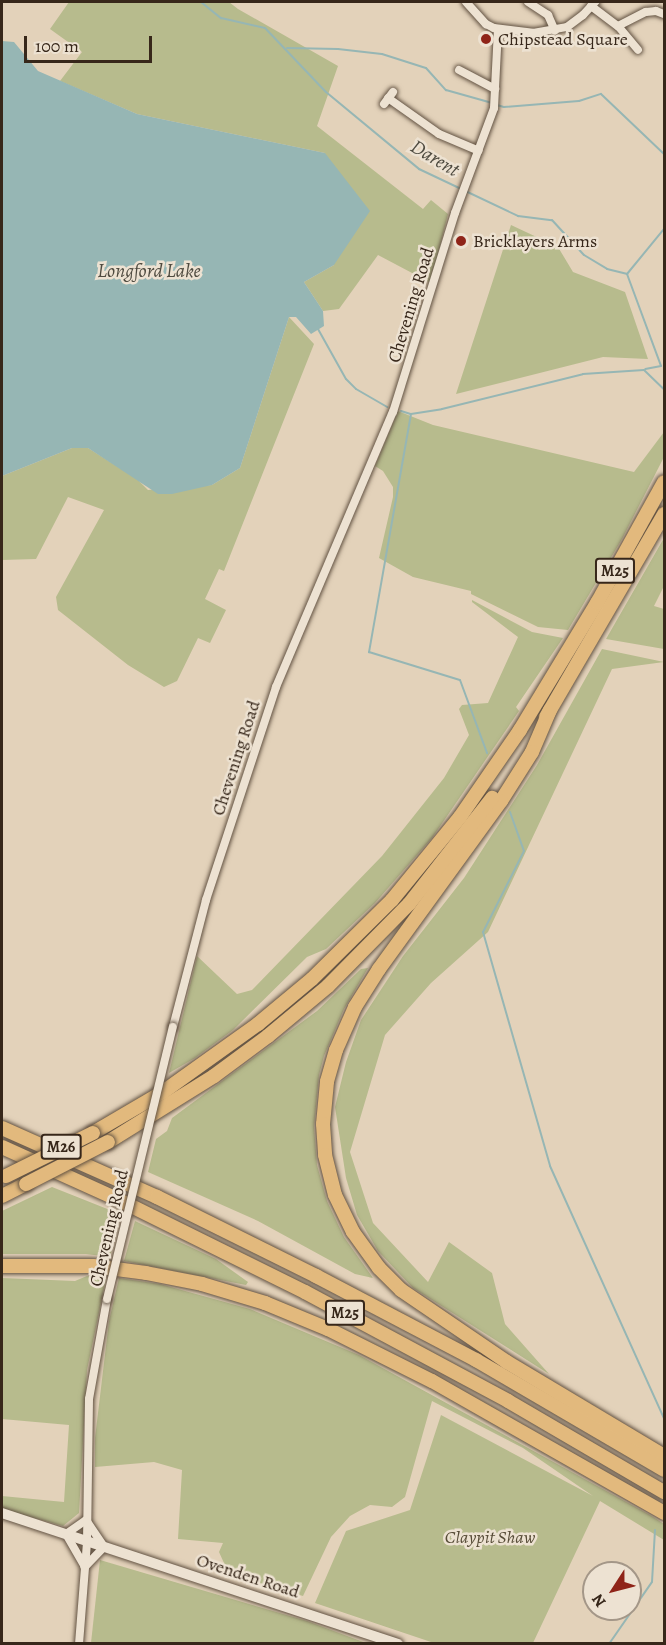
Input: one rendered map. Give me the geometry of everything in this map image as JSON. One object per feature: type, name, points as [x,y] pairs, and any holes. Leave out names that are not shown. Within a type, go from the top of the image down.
[{"type":"highway","name":"M25","points":[[4,1178],[93,1133],[163,1092],[258,1024],[312,979],[392,900],[446,836],[507,749],[597,603],[664,482]]},
{"type":"highway","name":"M25","points":[[2,1196],[108,1142],[187,1095],[242,1057],[344,970],[394,921],[453,851],[494,796],[550,710],[664,514]]},
{"type":"highway","name":"M25","points":[[550,710],[532,752],[508,791],[454,870],[379,969],[355,1008],[336,1050],[327,1082],[323,1124],[326,1155],[331,1181],[346,1220],[369,1256],[395,1284],[478,1343],[664,1456]]},
{"type":"highway","name":"M26","points":[[2,1118],[118,1179]]},
{"type":"highway","name":"M25","points":[[2,1128],[118,1179],[256,1245],[397,1318],[664,1470]]},
{"type":"highway","name":"M25","points":[[2,1148],[153,1216],[350,1315],[538,1418],[664,1492]]},
{"type":"highway","name":"M25","points":[[2,1266],[56,1265],[121,1269],[202,1284],[266,1303],[328,1329],[432,1381],[664,1513]]},
{"type":"main road","name":"Ovenden Road","points":[[2,1513],[398,1644]]},
{"type":"street","points":[[466,2],[486,24],[498,30],[533,33],[555,31],[572,24],[593,4],[618,26],[638,50]]},
{"type":"street","points":[[528,2],[548,15],[555,31]]},
{"type":"street","points":[[618,26],[646,12],[656,11],[664,14]]},
{"type":"street","name":"Chevening Road","points":[[80,1644],[87,1542],[89,1399],[107,1299],[173,1027],[206,900],[276,687],[393,412],[463,191],[494,106],[498,30]]},
{"type":"street","points":[[459,70],[495,88]]},
{"type":"street","points":[[388,98],[439,134],[479,151]]},
{"type":"street","points":[[86,1520],[104,1547],[85,1567],[66,1534],[86,1520]]},
{"type":"green space","points":[[69,2],[229,2],[338,66],[317,126],[423,209],[431,200],[448,214],[431,283],[378,255],[339,309],[323,311],[304,282],[334,265],[325,153],[137,114],[60,81],[82,52],[50,29]]},
{"type":"green space","points":[[511,225],[558,247],[573,272],[625,292],[648,359],[603,357],[456,394]]},
{"type":"green space","points":[[289,317],[314,344],[224,571],[219,569],[205,599],[226,610],[210,643],[198,638],[177,681],[164,687],[128,665],[58,610],[56,597],[104,510],[68,497],[36,559],[2,560],[2,476],[72,448],[88,448],[137,479],[148,490],[212,485],[240,468]]},
{"type":"green space","points":[[398,411],[433,425],[634,472],[664,432],[664,457],[622,539],[568,630],[538,627],[471,594],[471,591],[413,577],[379,558],[393,497],[393,487],[383,471],[375,466]]},
{"type":"green space","points":[[664,538],[664,586],[654,606],[664,609],[664,649],[606,639]]},
{"type":"green space","points":[[472,600],[532,632],[563,638],[516,707],[519,711],[432,838],[375,903],[326,949],[307,957],[233,1030],[195,1058],[169,1073],[197,956],[237,994],[252,990],[382,856],[444,778],[469,735],[459,709],[462,705],[488,703],[518,637]]},
{"type":"green space","points":[[602,649],[664,662],[612,669],[488,932],[431,983],[385,1035],[350,1152],[373,1223],[428,1282],[449,1242],[492,1273],[505,1324],[549,1374],[413,1288],[378,1251],[357,1215],[346,1178],[335,1107],[346,1062],[361,1020],[403,956],[464,878],[537,765]]},
{"type":"green space","points":[[368,968],[344,1009],[324,1056],[319,1075],[314,1127],[317,1165],[327,1201],[344,1237],[373,1278],[355,1274],[258,1221],[148,1172],[156,1139],[167,1131],[172,1118],[317,1011],[361,969]]},
{"type":"green space","points":[[52,1187],[120,1214],[110,1257],[86,1254],[2,1254],[2,1211]]},
{"type":"green space","points":[[135,1221],[216,1259],[248,1282],[246,1285],[124,1261]]},
{"type":"green space","points":[[87,1276],[106,1279],[87,1370],[79,1513],[63,1526],[2,1509],[2,1496],[64,1502],[69,1425],[2,1419],[2,1278],[75,1281]]},
{"type":"green space","name":"Claypit Shaw","points":[[119,1278],[160,1284],[250,1309],[359,1355],[650,1515],[664,1524],[664,1540],[600,1501],[533,1643],[434,1643],[315,1603],[346,1531],[410,1510],[441,1415],[593,1496],[523,1448],[432,1401],[405,1497],[392,1507],[370,1505],[350,1516],[331,1537],[303,1596],[229,1574],[219,1552],[223,1543],[178,1539],[182,1470],[154,1462],[95,1467],[95,1438],[109,1321]]},
{"type":"green space","points":[[100,1560],[307,1621],[366,1643],[91,1643]]},
{"type":"water","name":"Longford Lake","points":[[2,41],[14,42],[38,71],[137,114],[325,153],[370,211],[334,265],[304,282],[323,311],[324,326],[311,334],[296,317],[289,317],[240,468],[212,485],[172,494],[158,494],[88,448],[72,448],[2,476]]},
{"type":"waterway","name":"Darent","points":[[201,2],[221,18],[265,28],[326,92],[419,169],[518,216],[552,220],[584,255],[607,269],[627,274],[664,229]]},
{"type":"waterway","points":[[287,48],[338,49],[382,54],[426,68],[446,90],[492,103]]},
{"type":"waterway","points":[[497,105],[504,107],[579,101],[601,94],[664,154]]},
{"type":"waterway","points":[[627,274],[661,366],[645,369]]},
{"type":"waterway","points":[[318,329],[346,379],[356,389],[387,407]]},
{"type":"waterway","points":[[401,411],[411,414],[442,409],[583,374],[644,370],[664,389]]},
{"type":"waterway","points":[[411,414],[369,652],[460,680],[487,753]]},
{"type":"waterway","points":[[510,812],[524,851],[483,932],[550,1166],[664,1418]]},
{"type":"waterway","points":[[609,1644],[652,1582],[655,1530]]},
{"type":"place","name":"Chipstead Square","points":[[486,39]]},
{"type":"place","name":"Bricklayers Arms","points":[[461,241]]}]
